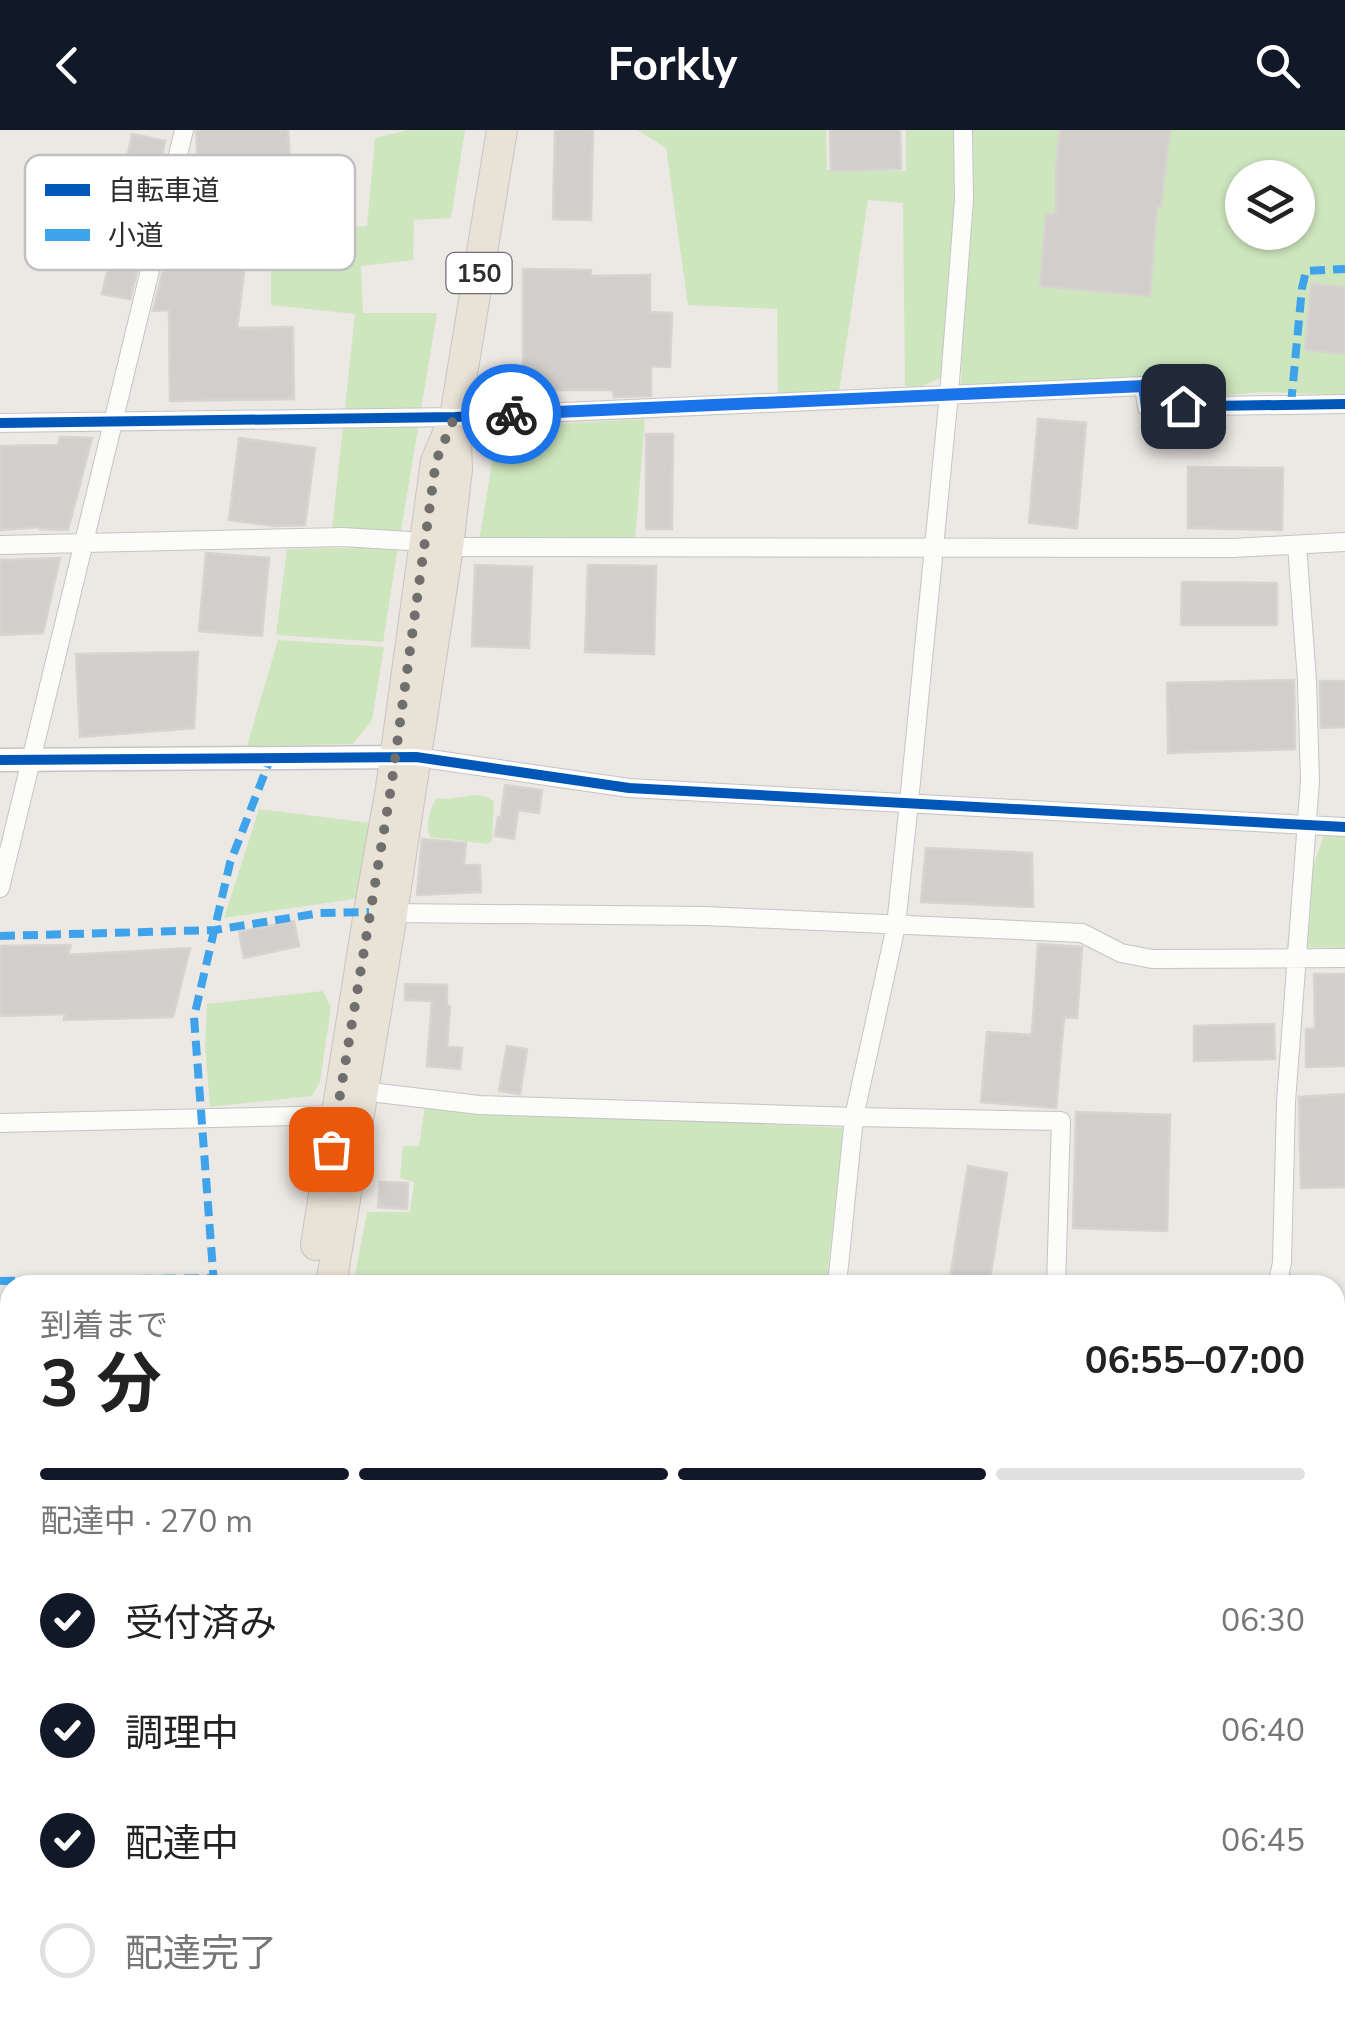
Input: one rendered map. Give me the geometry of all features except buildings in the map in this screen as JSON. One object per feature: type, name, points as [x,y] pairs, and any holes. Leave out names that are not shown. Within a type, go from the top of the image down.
[{"type":"highway","name":"150","points":[[312,1275],[337,1115],[405,757],[436,544],[436,461],[455,416],[502,130]]},
{"type":"highway","name":"150","points":[[332,1275],[392,913],[405,757]]},
{"type":"street","points":[[178,155],[184,130]]},
{"type":"street","points":[[838,1275],[854,1117],[896,926],[949,394],[964,200],[964,130]]},
{"type":"street","points":[[0,888],[150,270]]},
{"type":"street","points":[[0,423],[455,416],[1144,386],[1147,408],[1345,404]]},
{"type":"street","points":[[0,546],[343,537],[436,544],[934,547],[1232,548],[1345,542]]},
{"type":"street","points":[[1279,1275],[1286,1102],[1310,781],[1297,545]]},
{"type":"street","points":[[0,760],[405,757],[629,788],[1345,828]]},
{"type":"street","points":[[392,913],[705,916],[1082,933],[1121,953],[1152,959],[1345,958]]},
{"type":"street","points":[[362,1091],[480,1105],[1061,1122],[1056,1275]]},
{"type":"street","points":[[0,1123],[337,1115]]},
{"type":"green space","points":[[408,130],[465,130],[451,218],[414,220],[413,260],[361,266],[363,313],[437,313],[401,531],[332,529],[355,314],[271,305],[271,270],[355,270],[355,227],[367,226],[375,138]]},
{"type":"green space","points":[[637,130],[826,130],[827,170],[906,171],[906,130],[958,130],[958,195],[941,378],[920,387],[905,386],[903,203],[868,200],[839,391],[778,395],[777,309],[688,305],[666,148]]},
{"type":"green space","points":[[971,130],[1345,130],[1345,395],[1265,392],[1160,400],[1147,380],[961,384]]},
{"type":"green space","points":[[645,419],[635,541],[478,547],[498,427]]},
{"type":"green space","points":[[398,547],[383,642],[276,635],[287,549]]},
{"type":"green space","points":[[278,640],[384,647],[372,720],[353,744],[247,746]]},
{"type":"green space","points":[[475,795],[494,802],[492,841],[488,844],[430,837],[429,817],[437,798]]},
{"type":"green space","points":[[259,809],[370,823],[361,898],[224,918]]},
{"type":"green space","points":[[1327,826],[1345,827],[1345,948],[1286,947]]},
{"type":"green space","points":[[323,991],[331,1007],[320,1082],[312,1096],[210,1107],[205,1045],[207,1004]]},
{"type":"green space","points":[[425,1106],[844,1128],[827,1275],[355,1275],[367,1212],[410,1212],[414,1182],[400,1178],[403,1146],[419,1146]]},
{"type":"marked path","points":[[1291,404],[1306,271],[1345,269]]},
{"type":"marked path","points":[[213,1275],[194,1017],[230,863],[271,757]]},
{"type":"marked path","points":[[0,936],[215,930],[320,913],[369,912]]},
{"type":"cycle path","points":[[0,423],[455,417],[1144,386],[1147,407],[1345,404]]},
{"type":"cycle path","points":[[0,760],[416,757],[629,788],[1345,827]]},
{"type":"way so far","points":[[331,1149],[391,788],[436,461],[455,416],[511,414]]},
{"type":"route","points":[[511,414],[1144,386],[1147,408],[1183,406]]}]
